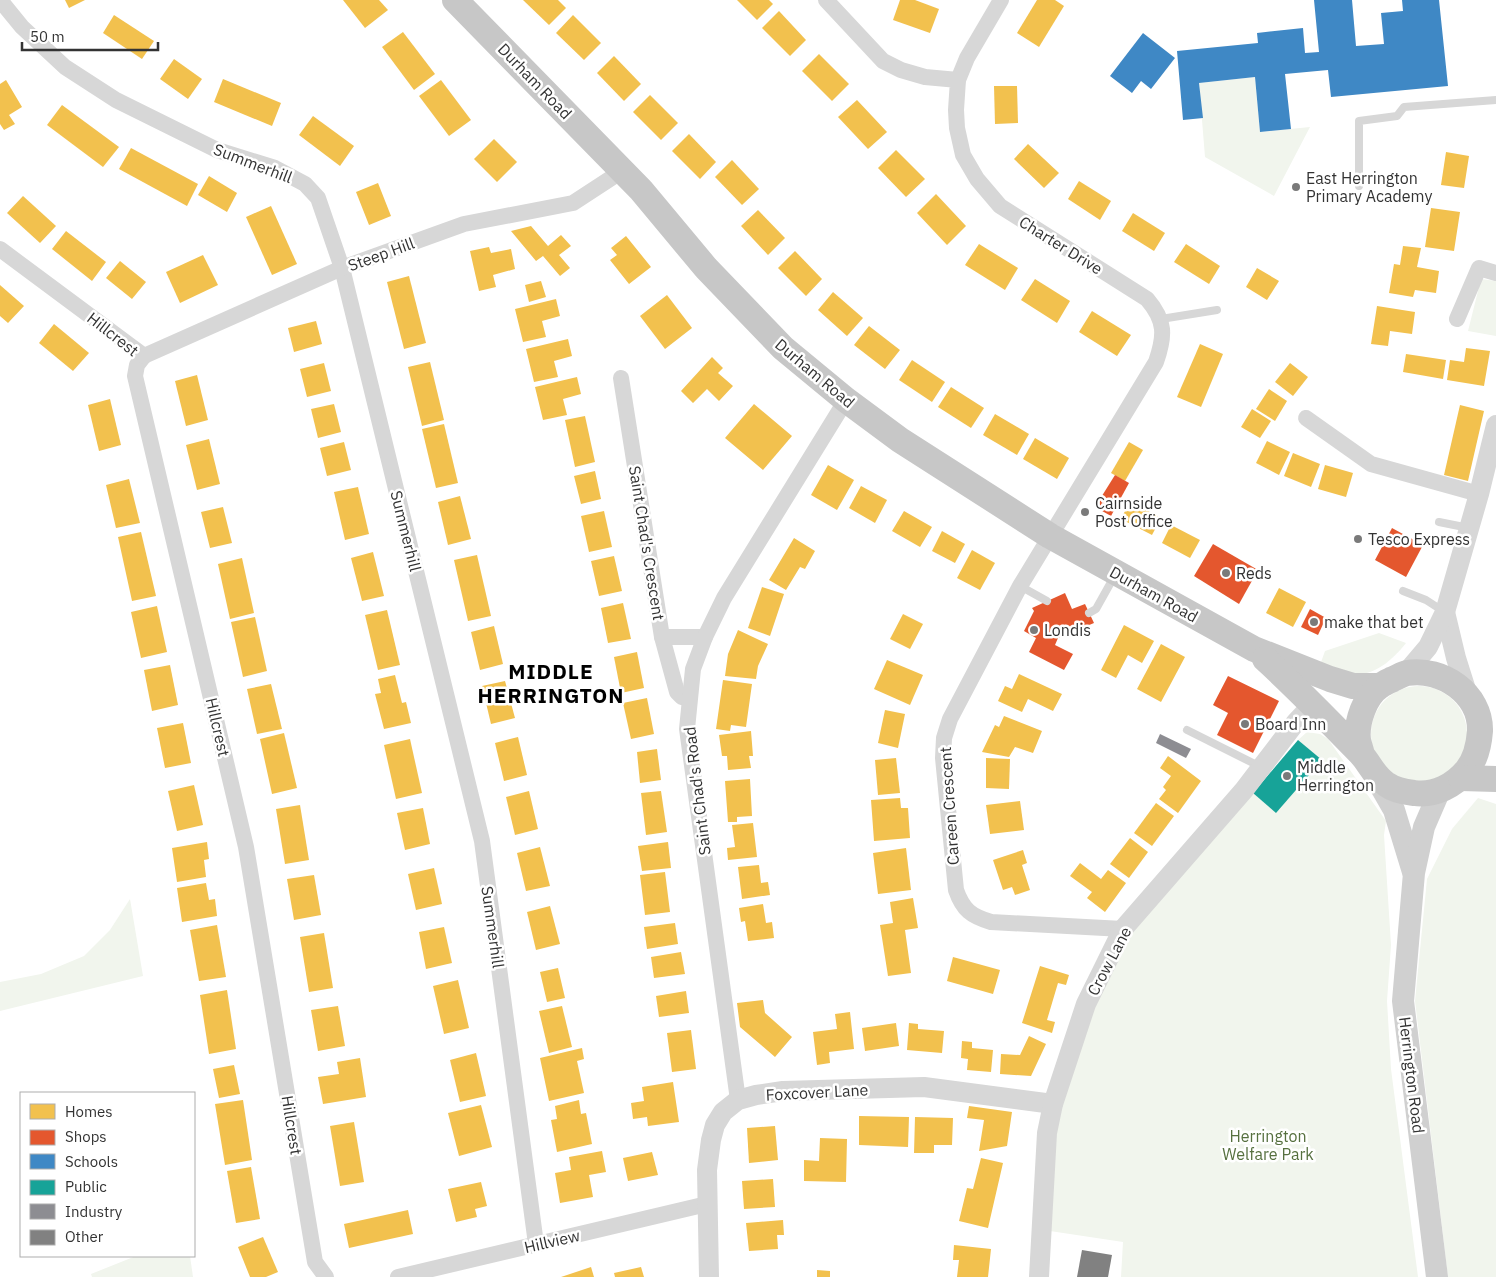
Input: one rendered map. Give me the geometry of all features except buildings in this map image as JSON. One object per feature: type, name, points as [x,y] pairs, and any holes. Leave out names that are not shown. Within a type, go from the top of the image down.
[{"type":"highway","name":"Durham Road","points":[[455,0],[556,101],[641,190],[706,268],[776,341],[809,371],[846,400],[900,440],[1050,536],[1254,649],[1353,686],[1379,686]]},
{"type":"highway","name":"Durham Road","points":[[1254,649],[1312,705],[1387,785],[1403,792],[1422,794],[1450,784],[1496,779]]},
{"type":"highway","name":"Durham Road","points":[[1367,764],[1358,740],[1358,726],[1366,702],[1379,686],[1406,673],[1429,672],[1454,682],[1468,696],[1476,709],[1480,724],[1479,743],[1471,766],[1450,784]]},
{"type":"highway","name":"Durham Road","points":[[1480,724],[1496,747]]},
{"type":"main road","name":"Herrington Road","points":[[1367,764],[1394,810],[1414,873]]},
{"type":"main road","name":"Herrington Road","points":[[1437,1277],[1403,1002],[1414,873],[1424,827],[1450,784]]},
{"type":"street","name":"Summerhill","points":[[0,0],[22,26],[65,67],[116,100],[217,150],[275,168],[305,184],[318,198],[342,268],[482,841],[536,1244]]},
{"type":"street","points":[[826,0],[884,61],[901,70],[925,77],[958,80]]},
{"type":"street","name":"Charter Drive","points":[[1001,0],[967,58],[958,80],[957,128],[964,155],[977,179],[1000,206],[1147,299],[1161,319]]},
{"type":"street","name":"Steep Hill","points":[[144,356],[342,268],[464,224],[574,203],[622,171]]},
{"type":"street","name":"Hillcrest","points":[[0,248],[144,356],[137,365],[135,376],[246,847],[315,1262],[326,1277]]},
{"type":"street","points":[[1456,319],[1479,268],[1496,273]]},
{"type":"street","points":[[1050,536],[1156,362],[1162,345],[1161,319]]},
{"type":"street","name":"Saint Chad's Crescent","points":[[621,378],[662,636],[677,692],[682,697],[689,698]]},
{"type":"street","name":"Saint Chad's Road","points":[[738,1100],[687,729],[693,669],[704,637],[724,598],[846,400]]},
{"type":"street","points":[[1306,418],[1371,464],[1479,494]]},
{"type":"street","points":[[1406,673],[1428,647],[1445,612],[1495,436]]},
{"type":"street","name":"Careen Crescent","points":[[1050,536],[1020,586],[960,699],[950,719],[944,738],[943,758],[956,890],[966,910],[976,918],[991,922],[1123,929]]},
{"type":"street","points":[[1445,612],[1456,658],[1468,696]]},
{"type":"street","points":[[662,636],[704,637]]},
{"type":"street","points":[[1312,705],[1330,679]]},
{"type":"street","name":"Crow Lane","points":[[1039,1277],[1046,1134],[1052,1104],[1086,1004],[1123,929],[1244,790],[1312,705]]},
{"type":"street","name":"Foxcover Lane","points":[[709,1277],[707,1170],[711,1140],[714,1125],[723,1112],[738,1100],[783,1091],[924,1087],[1052,1104]]},
{"type":"street","name":"Hillview","points":[[398,1277],[707,1204]]},
{"type":"lane","points":[[1360,186],[1359,121],[1397,116],[1404,107],[1496,100]]},
{"type":"lane","points":[[1161,319],[1217,310]]},
{"type":"lane","points":[[1439,522],[1470,528]]},
{"type":"lane","points":[[1089,613],[1096,609],[1116,574]]},
{"type":"lane","points":[[1020,586],[1047,602]]},
{"type":"lane","points":[[1403,591],[1426,600],[1445,612]]},
{"type":"lane","points":[[1187,730],[1261,767]]},
{"type":"green space","points":[[1255,77],[1260,132],[1310,127],[1274,196],[1205,157],[1199,83]]},
{"type":"green space","points":[[1481,279],[1496,281],[1496,336],[1468,331]]},
{"type":"green space","points":[[1379,633],[1406,643],[1390,660],[1377,669],[1362,674],[1354,674],[1320,665],[1325,651]]},
{"type":"green space","points":[[1419,686],[1437,689],[1453,700],[1464,716],[1467,734],[1464,752],[1453,768],[1437,779],[1419,782],[1401,779],[1385,768],[1374,752],[1371,734],[1374,716],[1385,700],[1401,689]]},
{"type":"green space","name":"Herrington Welfare Park","points":[[1307,732],[1320,734],[1328,739],[1386,821],[1384,835],[1391,945],[1387,1001],[1391,1069],[1418,1277],[1121,1277],[1123,1242],[1050,1231],[1055,1135],[1060,1105],[1093,1007],[1125,941],[1253,793],[1276,812],[1298,740]]},
{"type":"green space","points":[[1478,798],[1496,804],[1496,1277],[1448,1277],[1415,1001],[1427,879],[1452,829]]},
{"type":"green space","points":[[130,899],[143,976],[0,1011],[0,982],[41,974],[84,956],[110,930]]},
{"type":"green space","points":[[134,1257],[190,1257],[193,1277],[92,1277],[91,1274]]},
{"type":"place","name":"East Herrington Primary Academy","points":[[1296,187]]},
{"type":"place","name":"Cairnside Post Office","points":[[1085,512]]},
{"type":"place","name":"Tesco Express","points":[[1358,539]]},
{"type":"place","name":"Reds","points":[[1226,573]]},
{"type":"place","name":"make that bet","points":[[1314,622]]},
{"type":"place","name":"Londis","points":[[1034,630]]},
{"type":"place","name":"Board Inn","points":[[1245,724]]},
{"type":"place","name":"Middle Herrington","points":[[1287,776]]},
{"type":"district","name":"MIDDLE HERRINGTON","points":[[551,684]]}]
